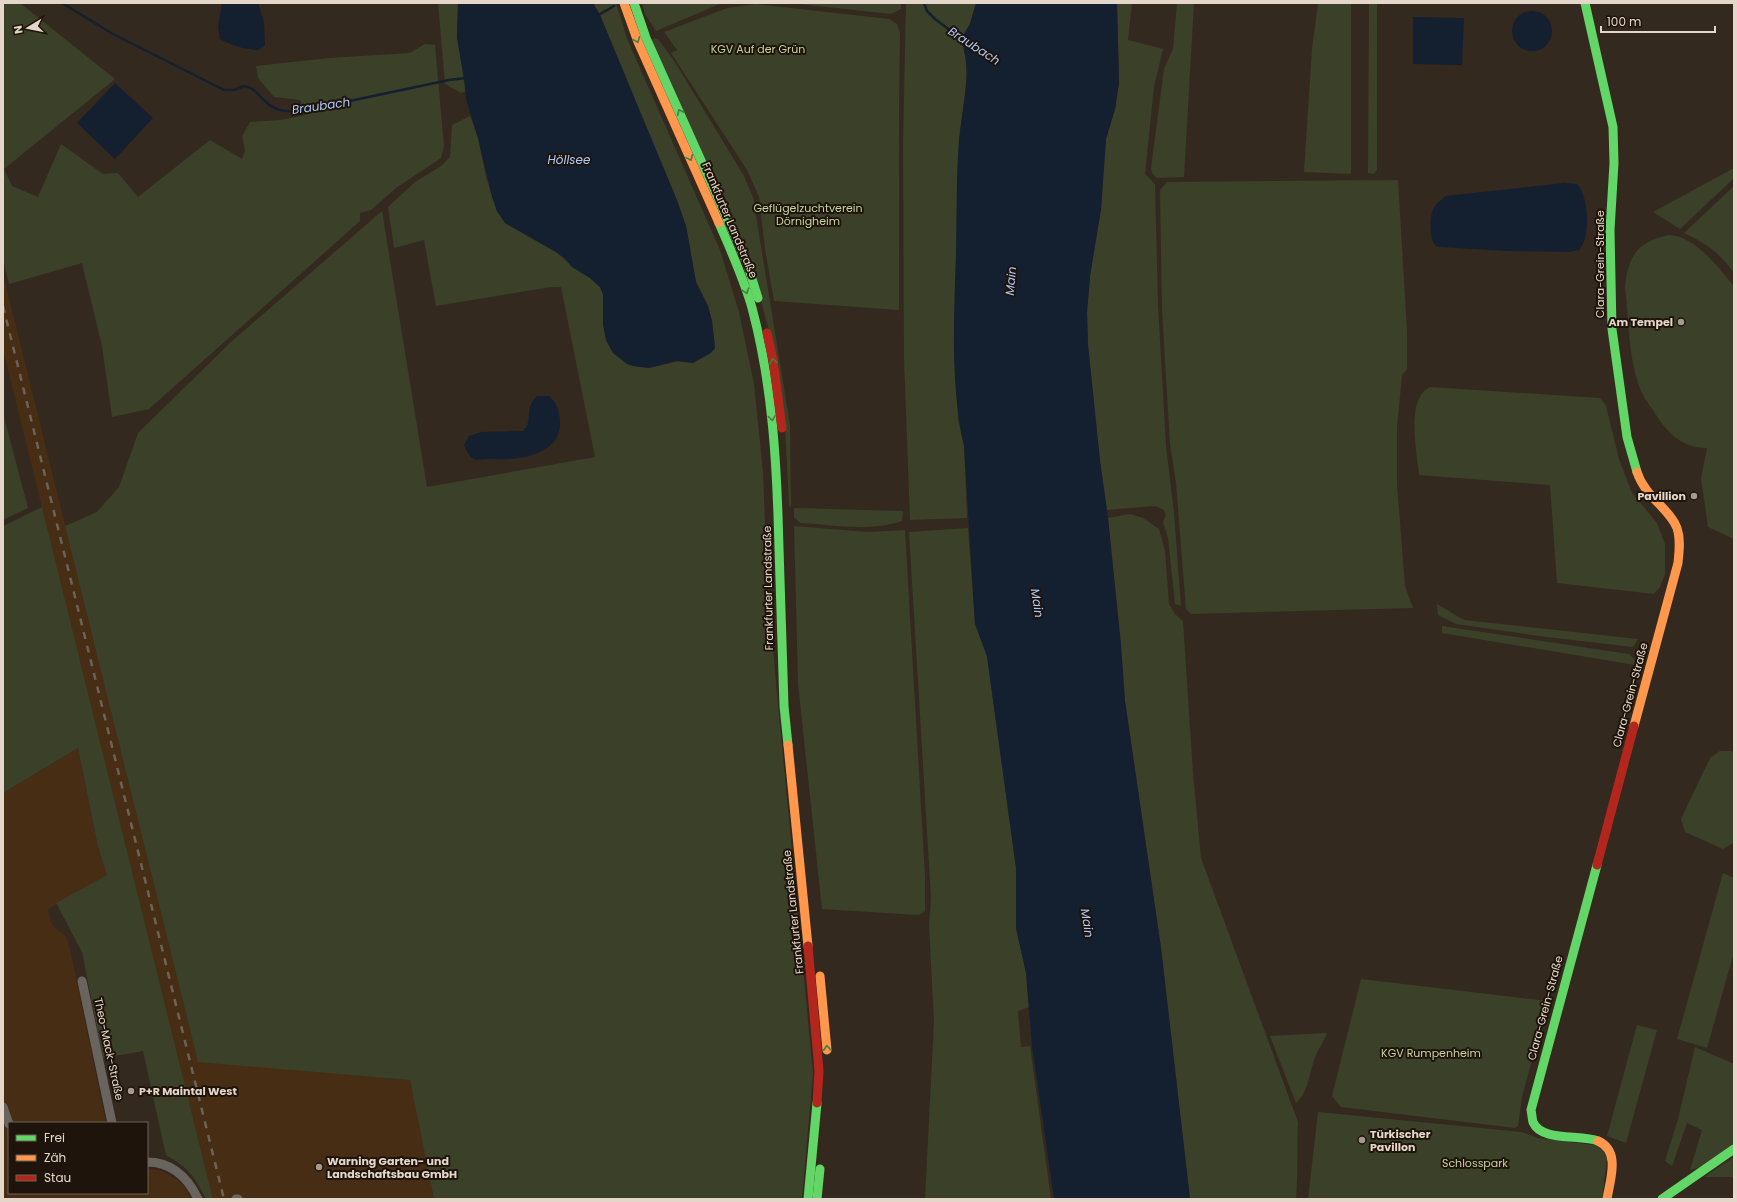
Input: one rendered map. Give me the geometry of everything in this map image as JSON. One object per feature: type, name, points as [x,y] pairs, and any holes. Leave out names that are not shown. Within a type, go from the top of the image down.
[{"type":"main road","name":"Frankfurter Landstraße","points":[[624,3],[638,42],[736,260],[752,307],[769,391],[777,471],[784,706],[818,1056],[816,1121],[808,1199]]},
{"type":"main road","name":"Frankfurter Landstraße","points":[[634,3],[646,38],[747,264],[758,298],[775,368],[782,425],[786,482],[792,703],[828,1061],[826,1106],[817,1199]]},
{"type":"main road","name":"Clara-Grein-Straße","points":[[1585,3],[1611,112],[1615,146],[1610,230],[1612,329],[1627,437],[1630,452],[1640,481],[1651,497],[1673,522],[1678,533],[1680,549],[1678,563],[1531,1110],[1533,1124],[1540,1131],[1554,1135],[1594,1140],[1606,1146],[1612,1161],[1607,1199]]},
{"type":"main road","points":[[1662,1199],[1734,1149]]},
{"type":"street","name":"Theo-Mack-Straße","points":[[82,981],[112,1122]]},
{"type":"street","points":[[3,1107],[8,1122]]},
{"type":"street","points":[[148,1162],[167,1165],[178,1173],[190,1185],[198,1199]]},
{"type":"shaded area","points":[[3,274],[198,1061],[411,1080],[434,1199],[213,1199],[3,350]]},
{"type":"shaded area","points":[[78,748],[98,847],[107,875],[48,909],[51,922],[54,927],[66,936],[70,949],[106,1122],[8,1122],[8,1194],[148,1194],[148,1169],[159,1170],[177,1179],[185,1188],[191,1199],[3,1199],[3,793]]},
{"type":"green space","points":[[3,3],[20,3],[115,79],[4,169],[12,186],[38,197],[61,144],[103,174],[118,173],[138,197],[210,140],[242,159],[245,151],[242,136],[250,122],[281,120],[306,115],[300,100],[274,97],[258,78],[256,66],[329,58],[410,53],[425,44],[435,45],[444,146],[441,158],[396,188],[371,210],[360,213],[360,221],[149,409],[112,417],[102,346],[82,263],[9,284],[3,260]]},
{"type":"green space","points":[[438,3],[458,3],[457,37],[466,91],[461,93],[445,84]]},
{"type":"green space","points":[[593,3],[616,3],[628,41],[720,250],[739,312],[754,384],[763,472],[767,574],[776,683],[813,1073],[802,1199],[434,1199],[410,1080],[198,1062],[65,526],[97,512],[119,487],[138,433],[232,341],[382,211],[427,487],[595,457],[561,287],[551,287],[436,306],[424,240],[394,248],[388,207],[415,182],[441,166],[450,157],[452,125],[470,116],[478,138],[486,177],[497,211],[505,223],[556,252],[572,267],[590,278],[600,287],[603,294],[603,324],[606,340],[613,353],[633,366],[649,368],[683,360],[693,363],[715,347],[712,321],[708,306],[696,282],[686,226],[600,15]]},
{"type":"green space","points":[[642,3],[722,3],[656,31],[645,14]]},
{"type":"green space","points":[[790,3],[901,3],[901,9],[891,14]]},
{"type":"green space","points":[[906,3],[976,3],[970,24],[961,39],[968,67],[959,141],[954,345],[958,419],[964,446],[967,518],[910,520],[904,358],[903,144]]},
{"type":"green space","points":[[1117,3],[1132,3],[1128,40],[1163,49],[1154,87],[1145,174],[1155,184],[1158,305],[1166,446],[1174,513],[1181,606],[1175,604],[1168,538],[1163,522],[1166,515],[1164,510],[1155,506],[1107,510],[1100,461],[1088,345],[1087,312],[1090,276],[1101,209],[1106,139],[1115,109],[1119,83]]},
{"type":"green space","points":[[1177,3],[1194,3],[1184,177],[1157,178],[1152,173],[1151,168],[1164,69],[1173,49]]},
{"type":"green space","points":[[1318,3],[1351,3],[1351,174],[1304,172],[1312,49]]},
{"type":"green space","points":[[1369,3],[1377,3],[1377,170],[1374,174],[1368,173]]},
{"type":"green space","points":[[755,4],[889,19],[897,24],[900,33],[899,310],[774,301],[765,249],[759,197],[747,170],[671,53],[677,50],[664,32],[727,8]]},
{"type":"green space","points":[[654,38],[658,39],[673,59],[744,176],[753,197],[790,425],[791,508],[789,506],[785,425],[770,334],[760,297],[651,42]]},
{"type":"green space","points":[[1734,168],[1734,178],[1680,229],[1653,212]]},
{"type":"green space","points":[[1398,180],[1407,330],[1407,369],[1402,375],[1397,428],[1397,484],[1405,586],[1413,608],[1191,614],[1186,609],[1176,483],[1170,444],[1162,310],[1160,190],[1167,182]]},
{"type":"green space","points":[[1734,186],[1734,273],[1723,259],[1712,249],[1684,233]]},
{"type":"green space","name":"Am Tempel","points":[[1669,235],[1678,236],[1696,246],[1714,262],[1734,287],[1734,539],[1708,527],[1701,478],[1707,448],[1697,447],[1681,442],[1663,425],[1639,387],[1632,360],[1625,287],[1626,276],[1632,259],[1642,246],[1649,241]]},
{"type":"green space","points":[[1430,387],[1600,398],[1606,406],[1619,459],[1632,493],[1657,523],[1665,544],[1665,574],[1660,587],[1654,594],[1557,583],[1550,485],[1419,475],[1414,427],[1415,414],[1417,403],[1422,393]]},
{"type":"green space","points":[[3,413],[28,508],[3,520]]},
{"type":"green space","points":[[42,507],[213,1199],[206,1199],[190,1173],[166,1155],[143,1051],[103,1058],[82,952],[56,903],[107,875],[98,847],[78,748],[3,793],[3,526]]},
{"type":"green space","points":[[794,508],[903,511],[902,521],[877,526],[852,527],[800,523],[794,517]]},
{"type":"green space","points":[[1130,514],[1143,518],[1159,529],[1165,551],[1169,604],[1175,614],[1183,621],[1193,773],[1201,858],[1298,1122],[1296,1199],[1190,1199],[1161,948],[1125,701],[1108,518]]},
{"type":"green space","points":[[794,526],[868,532],[905,530],[925,876],[925,911],[919,915],[822,909],[798,683]]},
{"type":"green space","points":[[968,528],[975,624],[987,656],[1016,868],[1016,928],[1026,973],[1029,1007],[1018,1011],[1021,1047],[1030,1046],[1051,1199],[925,1199],[934,1022],[929,925],[931,898],[909,532]]},
{"type":"green space","points":[[1437,604],[1464,620],[1638,639],[1633,647],[1546,637],[1456,624],[1438,615]]},
{"type":"green space","points":[[1442,626],[1629,654],[1634,659],[1635,665],[1442,633]]},
{"type":"green space","points":[[1720,751],[1731,751],[1734,753],[1734,840],[1733,843],[1723,849],[1685,832],[1681,819],[1710,758]]},
{"type":"green space","points":[[1723,873],[1734,878],[1734,952],[1707,1048],[1677,1039]]},
{"type":"green space","name":"KGV Rumpenheim","points":[[1361,979],[1548,1001],[1522,1097],[1518,1126],[1515,1128],[1341,1107],[1332,1096]]},
{"type":"green space","points":[[1637,1025],[1657,1030],[1626,1143],[1607,1136]]},
{"type":"green space","points":[[1327,1033],[1314,1059],[1307,1086],[1301,1098],[1296,1103],[1270,1036]]},
{"type":"green space","points":[[1695,1047],[1734,1064],[1734,1146],[1701,1167],[1690,1170],[1702,1130],[1687,1123],[1672,1166],[1665,1161],[1678,1119]]},
{"type":"green space","name":"Schlosspark","points":[[1318,1112],[1522,1132],[1538,1138],[1594,1145],[1602,1149],[1607,1158],[1602,1199],[1308,1199]]},
{"type":"green space","points":[[1734,1157],[1734,1177],[1704,1177]]},
{"type":"water","points":[[222,3],[258,3],[264,22],[265,45],[258,50],[253,50],[234,45],[220,39],[218,27]]},
{"type":"water","name":"Höllsee","points":[[458,3],[593,3],[600,15],[677,200],[686,226],[696,282],[708,306],[712,321],[715,348],[711,353],[693,363],[676,361],[649,368],[627,364],[613,353],[606,340],[603,324],[603,294],[600,287],[590,278],[572,267],[556,252],[505,223],[497,211],[492,197],[478,138],[466,99],[457,37]]},
{"type":"water","name":"Main","points":[[976,3],[1117,3],[1119,83],[1115,109],[1106,139],[1101,209],[1090,276],[1087,312],[1088,345],[1100,461],[1108,518],[1121,644],[1125,701],[1161,948],[1190,1199],[1054,1199],[1032,1046],[1026,973],[1016,928],[1016,868],[987,656],[975,624],[964,446],[955,374],[954,326],[957,169],[966,90],[966,64],[961,39],[970,24]]},
{"type":"water","points":[[1532,11],[1540,13],[1546,17],[1550,23],[1552,31],[1550,39],[1546,45],[1540,49],[1532,51],[1524,49],[1518,45],[1514,39],[1512,31],[1514,23],[1518,17],[1524,13]]},
{"type":"water","points":[[1413,17],[1464,18],[1462,65],[1413,64]]},
{"type":"water","points":[[115,83],[153,118],[115,159],[77,123]]},
{"type":"water","points":[[1564,183],[1577,184],[1584,198],[1587,227],[1583,244],[1579,250],[1569,252],[1506,251],[1440,247],[1436,246],[1432,239],[1430,224],[1432,214],[1438,202],[1446,196]]},
{"type":"water","points":[[537,396],[549,396],[556,404],[559,413],[559,432],[554,441],[547,448],[526,457],[514,459],[477,460],[471,457],[464,445],[469,436],[481,432],[523,431],[528,423],[530,406]]},
{"type":"waterway","name":"Braubach","points":[[62,3],[113,34],[224,90],[234,90],[244,86],[247,87],[253,90],[270,106],[285,111],[307,110],[449,80],[466,78]]},
{"type":"waterway","name":"Braubach","points":[[924,3],[927,11],[935,19],[963,40]]},
{"type":"waterway","points":[[597,16],[614,6]]},
{"type":"railway","points":[[3,306],[224,1199]]},
{"type":"traffic: fast","points":[[634,3],[646,38],[747,263],[758,298]]},
{"type":"traffic: fast","points":[[1585,3],[1613,127],[1614,163],[1610,230],[1612,329],[1627,437],[1637,472]]},
{"type":"traffic: fast","points":[[719,223],[741,276],[752,308],[765,367],[773,427],[777,487],[784,706],[788,745]]},
{"type":"traffic: fast","points":[[1597,865],[1531,1110],[1533,1122],[1537,1128],[1544,1132],[1553,1135],[1598,1141]]},
{"type":"traffic: fast","points":[[808,1199],[817,1103]]},
{"type":"traffic: fast","points":[[1662,1199],[1734,1149]]},
{"type":"traffic: fast","points":[[817,1199],[820,1169]]},
{"type":"traffic: slow","points":[[624,3],[638,42],[719,223]]},
{"type":"traffic: slow","points":[[1634,726],[1678,563],[1679,546],[1679,537],[1674,521],[1651,496],[1637,472]]},
{"type":"traffic: slow","points":[[788,745],[808,946]]},
{"type":"traffic: slow","points":[[820,976],[827,1050]]},
{"type":"traffic: slow","points":[[1598,1141],[1610,1152],[1612,1159],[1612,1175],[1607,1199]]},
{"type":"traffic: jam","points":[[767,333],[773,360],[782,428]]},
{"type":"traffic: jam","points":[[1597,865],[1634,726]]},
{"type":"traffic: jam","points":[[808,946],[819,1071],[817,1103]]},
{"type":"place","name":"Am Tempel","points":[[1681,322]]},
{"type":"place","name":"Pavillion","points":[[1694,496]]},
{"type":"place","name":"P+R Maintal West","points":[[131,1091]]},
{"type":"place","name":"Türkischer Pavillon","points":[[1362,1140]]},
{"type":"place","name":"Warning Garten- und Landschaftsbau GmbH","points":[[319,1167]]},
{"type":"park label","name":"KGV Auf der Grün","points":[[758,49]]},
{"type":"park label","name":"Geflügelzuchtverein Dörnigheim","points":[[808,214]]}]
